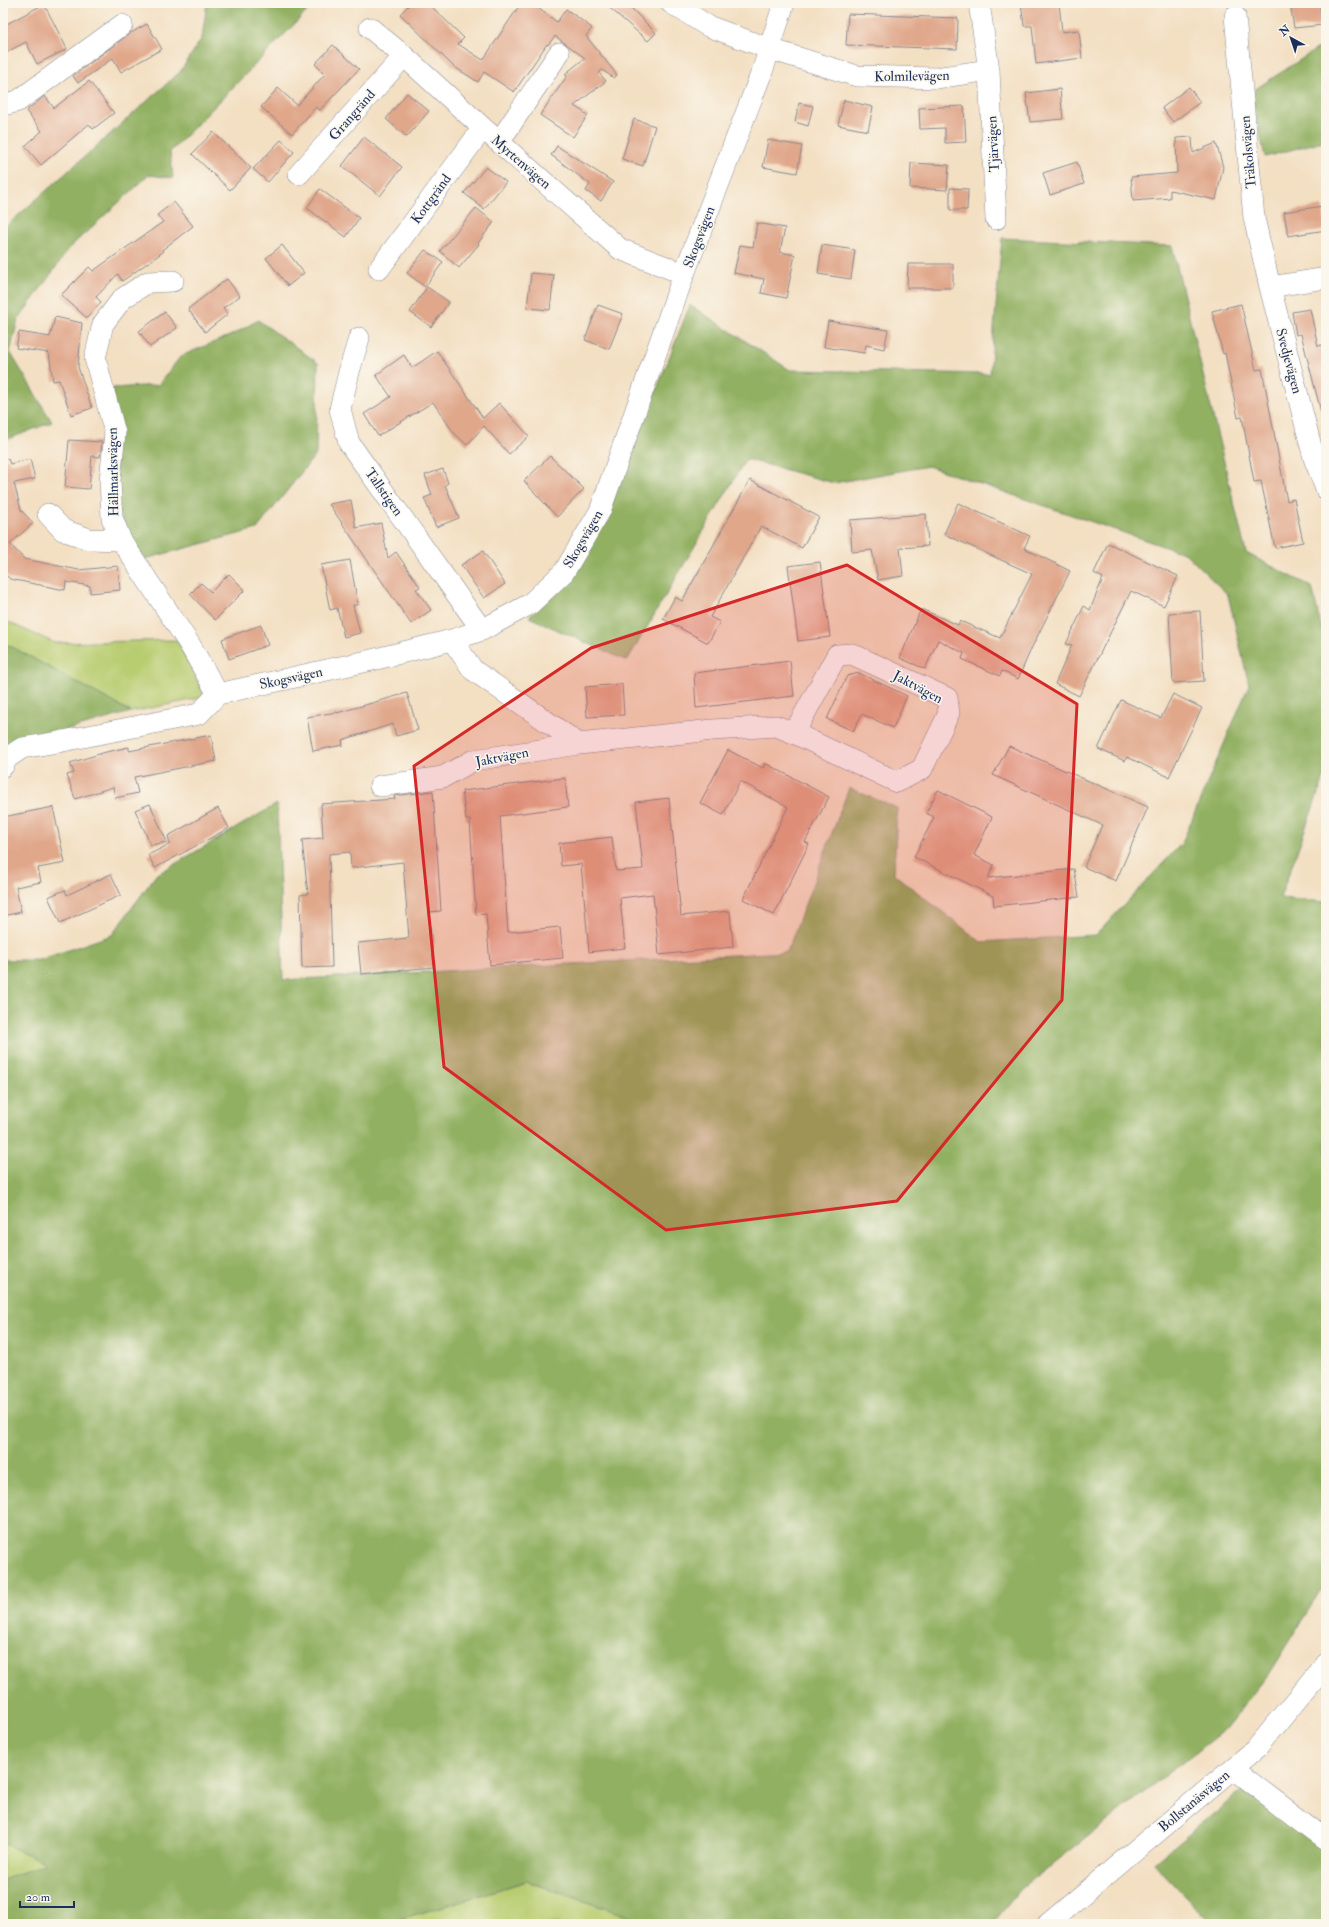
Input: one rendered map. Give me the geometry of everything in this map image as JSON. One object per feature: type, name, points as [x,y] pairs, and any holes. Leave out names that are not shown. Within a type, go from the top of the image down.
[{"type":"street","name":"Kolmilevägen","points":[[671,3],[708,26],[770,49],[857,76],[936,78],[989,70]]},
{"type":"street","name":"Skogsvägen","points":[[218,694],[372,660],[452,640],[482,630],[530,604],[564,572],[600,511],[684,274],[770,49],[784,3]]},
{"type":"street","points":[[979,3],[989,70]]},
{"type":"street","name":"Träkolsvägen","points":[[1235,16],[1254,218],[1270,287]]},
{"type":"street","points":[[3,105],[18,101],[122,25]]},
{"type":"street","name":"Myrtenvägen","points":[[370,28],[404,56],[620,249],[684,274]]},
{"type":"street","points":[[499,142],[559,53]]},
{"type":"street","name":"Grangränd","points":[[299,174],[404,56]]},
{"type":"street","name":"Tjärvägen","points":[[989,70],[996,218]]},
{"type":"street","name":"Kottgränd","points":[[379,269],[483,128]]},
{"type":"street","points":[[1270,287],[1326,278]]},
{"type":"street","name":"Hällmarksvägen","points":[[173,281],[148,282],[122,300],[103,324],[95,358],[115,433],[110,480],[112,518],[121,540],[190,645],[218,694]]},
{"type":"street","name":"Svedjevägen","points":[[1270,287],[1314,458],[1326,489]]},
{"type":"street","name":"Tallstigen","points":[[359,338],[340,409],[349,443],[482,630]]},
{"type":"street","points":[[48,514],[62,530],[89,539],[121,540]]},
{"type":"street","points":[[452,640],[473,670],[579,744]]},
{"type":"street","name":"Jaktvägen","points":[[380,786],[443,777],[474,760],[579,744],[713,730],[776,726],[794,733],[897,782],[922,769],[949,713],[947,698],[852,654],[837,655],[794,733]]},
{"type":"street","points":[[3,766],[7,758],[22,748],[199,714],[218,694]]},
{"type":"street","name":"Bollstanäsvägen","points":[[1048,1924],[1257,1748],[1326,1664]]},
{"type":"street","points":[[1233,1769],[1326,1840]]},
{"type":"highlighted area","points":[[847,565],[1077,704],[1062,1000],[897,1201],[666,1230],[444,1067],[414,766],[591,648]]},
{"type":"green space","points":[[207,3],[307,3],[312,6],[170,152],[173,178],[149,175],[71,246],[18,320],[10,352],[52,422],[3,441],[3,229],[180,72],[202,38]]},
{"type":"green space","points":[[1326,43],[1326,138],[1323,141],[1265,157],[1251,92]]},
{"type":"green space","points":[[1002,238],[1172,246],[1246,553],[1312,587],[1326,649],[1326,772],[1280,898],[1326,902],[1326,1582],[1269,1673],[1225,1729],[1021,1889],[992,1924],[650,1924],[527,1881],[384,1924],[3,1924],[3,1880],[46,1863],[3,1843],[3,960],[39,960],[112,935],[156,875],[277,804],[283,980],[787,952],[849,788],[897,808],[894,874],[981,942],[1096,935],[1182,843],[1249,685],[1228,595],[1186,554],[928,466],[834,483],[746,459],[627,661],[529,617],[570,580],[609,510],[690,305],[790,370],[990,374]]},
{"type":"green space","points":[[258,320],[318,363],[316,454],[257,529],[141,560],[118,510],[113,388],[158,385],[181,356],[234,334]]},
{"type":"green space","points":[[3,620],[55,643],[177,640],[205,697],[131,712],[3,642]]},
{"type":"green space","points":[[3,642],[131,712],[3,748]]},
{"type":"green space","points":[[1246,1787],[1326,1843],[1326,1924],[1212,1924],[1154,1863]]},
{"type":"green space","points":[[3,1843],[47,1863],[3,1880]]},
{"type":"green space","points":[[527,1881],[650,1924],[384,1924]]},
{"type":"building","points":[[411,3],[428,3],[464,38],[458,44],[483,60],[521,3],[531,3],[557,22],[566,9],[592,28],[586,36],[617,75],[614,78],[602,70],[599,73],[606,81],[574,106],[588,115],[573,137],[540,115],[567,76],[565,74],[585,58],[555,36],[548,45],[547,44],[514,92],[484,72],[478,82],[453,66],[400,14]]},
{"type":"building","points":[[604,3],[626,3],[656,33],[648,41]]},
{"type":"building","points":[[1021,3],[1059,3],[1062,32],[1079,30],[1082,58],[1036,64],[1032,26],[1024,26]]},
{"type":"building","points":[[1290,3],[1319,3],[1323,25],[1294,28]]},
{"type":"building","points":[[44,4],[67,49],[37,64],[26,42],[3,54],[3,26]]},
{"type":"building","points":[[848,14],[958,18],[957,49],[846,45]]},
{"type":"building","points":[[147,24],[162,49],[121,72],[113,58],[78,83],[73,76],[129,34]]},
{"type":"building","points":[[333,45],[359,69],[320,110],[316,107],[292,134],[261,107],[278,88],[297,105],[325,74],[315,64]]},
{"type":"building","points":[[89,81],[114,113],[93,129],[89,124],[41,165],[25,146],[42,131],[26,111],[45,96],[54,108]]},
{"type":"building","points":[[1189,87],[1200,102],[1173,122],[1162,108]]},
{"type":"building","points":[[1060,89],[1063,119],[1030,122],[1026,93]]},
{"type":"building","points":[[407,93],[429,111],[407,137],[386,119]]},
{"type":"building","points":[[844,100],[873,107],[868,131],[838,125]]},
{"type":"building","points":[[799,103],[813,106],[808,126],[795,122]]},
{"type":"building","points":[[964,106],[966,142],[945,143],[945,128],[920,129],[919,108]]},
{"type":"building","points":[[634,119],[655,126],[643,166],[622,159]]},
{"type":"building","points":[[213,132],[251,168],[230,190],[192,154]]},
{"type":"building","points":[[364,137],[402,167],[380,196],[342,166]]},
{"type":"building","points":[[1192,137],[1193,153],[1216,143],[1223,167],[1216,200],[1170,190],[1170,198],[1133,201],[1131,177],[1177,173],[1176,138]]},
{"type":"building","points":[[281,140],[294,152],[268,182],[253,169]]},
{"type":"building","points":[[768,140],[802,146],[797,173],[763,167]]},
{"type":"building","points":[[557,146],[613,182],[601,201],[586,191],[590,184],[551,155]]},
{"type":"building","points":[[1077,162],[1084,184],[1050,195],[1043,173]]},
{"type":"building","points":[[911,163],[949,165],[947,190],[910,188]]},
{"type":"building","points":[[486,167],[506,182],[484,209],[464,193]]},
{"type":"building","points":[[950,188],[968,189],[967,210],[950,210]]},
{"type":"building","points":[[320,189],[359,218],[346,237],[307,208]]},
{"type":"building","points":[[174,202],[193,226],[162,250],[163,252],[122,281],[118,274],[96,297],[101,302],[87,318],[61,295],[89,267],[93,271],[163,222],[157,215]]},
{"type":"building","points":[[1323,206],[1326,230],[1288,236],[1284,212]]},
{"type":"building","points":[[476,208],[494,222],[478,243],[479,244],[459,268],[440,251]]},
{"type":"building","points":[[757,223],[785,228],[780,252],[795,255],[786,298],[761,293],[764,279],[734,273],[740,245],[753,247]]},
{"type":"building","points":[[282,245],[304,273],[288,286],[266,258]]},
{"type":"building","points":[[822,245],[855,250],[851,279],[818,274]]},
{"type":"building","points":[[425,250],[443,262],[425,287],[407,273]]},
{"type":"building","points":[[908,264],[953,264],[953,288],[907,288]]},
{"type":"building","points":[[531,273],[554,275],[550,310],[527,308]]},
{"type":"building","points":[[227,279],[240,296],[223,308],[228,314],[205,332],[188,309]]},
{"type":"building","points":[[427,287],[449,302],[431,327],[410,312]]},
{"type":"building","points":[[1241,304],[1256,370],[1262,369],[1287,501],[1294,499],[1303,542],[1275,548],[1261,481],[1254,482],[1242,417],[1238,418],[1225,353],[1223,354],[1212,311]]},
{"type":"building","points":[[598,305],[623,314],[609,349],[585,340]]},
{"type":"building","points":[[1310,309],[1318,346],[1326,344],[1326,411],[1321,412],[1301,334],[1296,335],[1292,312]]},
{"type":"building","points":[[165,312],[177,328],[150,347],[139,331]]},
{"type":"building","points":[[55,317],[82,323],[78,367],[92,408],[71,415],[59,380],[53,381],[49,353],[16,348],[19,332],[50,337]]},
{"type":"building","points":[[828,321],[888,330],[884,349],[866,345],[864,353],[824,347]]},
{"type":"building","points":[[437,351],[483,418],[499,403],[529,436],[509,454],[484,426],[467,445],[454,433],[433,402],[378,436],[364,414],[391,397],[376,375],[404,355],[412,368]]},
{"type":"building","points":[[69,440],[102,442],[100,457],[92,456],[89,489],[65,487]]},
{"type":"building","points":[[550,456],[584,489],[557,517],[524,481]]},
{"type":"building","points":[[3,459],[8,459],[10,464],[30,459],[35,479],[14,483],[21,510],[33,523],[10,544],[24,559],[79,570],[118,566],[120,590],[90,593],[90,586],[66,582],[65,590],[10,579],[3,572]]},
{"type":"building","points":[[443,469],[448,483],[445,485],[459,518],[436,527],[424,498],[432,495],[425,475]]},
{"type":"building","points":[[750,480],[819,517],[802,548],[761,526],[710,617],[720,622],[708,643],[663,619],[675,597],[682,601]]},
{"type":"building","points":[[351,500],[356,528],[381,523],[388,558],[396,552],[420,587],[416,589],[431,610],[411,624],[329,504]]},
{"type":"building","points":[[958,503],[1030,536],[1024,548],[1070,571],[1032,647],[1018,679],[1002,671],[1000,676],[962,659],[964,653],[938,640],[925,669],[900,658],[921,609],[958,625],[960,621],[1000,638],[1032,574],[944,534]]},
{"type":"building","points":[[926,514],[928,546],[900,548],[903,576],[878,580],[872,550],[852,552],[850,520]]},
{"type":"building","points":[[1108,543],[1178,576],[1164,606],[1131,591],[1079,696],[1055,684],[1072,645],[1066,644],[1084,606],[1090,610],[1103,578],[1094,573]]},
{"type":"building","points":[[483,551],[505,584],[484,598],[461,565]]},
{"type":"building","points":[[350,560],[358,605],[353,605],[360,633],[344,637],[337,608],[330,610],[321,565]]},
{"type":"building","points":[[820,562],[830,637],[798,641],[788,566]]},
{"type":"building","points":[[229,574],[245,590],[215,620],[190,594],[201,583],[211,592]]},
{"type":"building","points":[[1200,611],[1204,681],[1173,683],[1169,613]]},
{"type":"building","points":[[261,625],[268,645],[229,659],[222,639]]},
{"type":"building","points":[[790,661],[794,696],[696,708],[694,673]]},
{"type":"building","points":[[859,673],[907,696],[893,728],[862,714],[853,731],[827,719],[847,676]]},
{"type":"building","points":[[622,684],[624,715],[587,717],[585,687]]},
{"type":"building","points":[[407,693],[418,730],[396,736],[393,724],[342,740],[343,745],[313,751],[307,717],[337,713]]},
{"type":"building","points":[[1173,694],[1202,708],[1169,777],[1127,757],[1125,761],[1098,749],[1121,700],[1161,718]]},
{"type":"building","points":[[211,735],[216,761],[134,777],[138,793],[115,798],[113,787],[75,799],[67,775],[74,773],[70,763],[129,747],[129,751]]},
{"type":"building","points":[[1009,746],[1148,807],[1116,881],[1084,867],[1102,825],[993,775]]},
{"type":"building","points":[[728,750],[763,768],[765,763],[829,797],[805,842],[809,844],[774,915],[743,899],[788,807],[740,781],[723,815],[700,803]]},
{"type":"building","points":[[565,778],[568,807],[500,816],[508,932],[560,927],[563,958],[490,965],[486,914],[476,915],[470,820],[466,820],[462,791]]},
{"type":"building","points":[[938,790],[992,817],[974,855],[994,865],[988,878],[1074,869],[1079,897],[994,906],[993,896],[914,857],[934,817],[926,813]]},
{"type":"building","points":[[433,791],[441,911],[429,912],[434,967],[361,974],[358,943],[409,938],[403,862],[351,868],[350,852],[329,854],[332,967],[302,968],[300,895],[308,894],[302,840],[323,838],[321,804],[395,799],[394,796]]},
{"type":"building","points":[[669,798],[681,916],[730,911],[733,947],[659,955],[653,894],[620,898],[625,948],[589,952],[581,864],[561,866],[559,843],[612,837],[616,871],[643,869],[636,802]]},
{"type":"building","points":[[150,804],[167,842],[151,845],[135,810]]},
{"type":"building","points":[[53,807],[65,863],[38,868],[41,882],[16,887],[21,912],[3,916],[3,817]]},
{"type":"building","points":[[218,808],[229,828],[155,868],[148,855],[170,844],[168,836]]},
{"type":"building","points":[[111,874],[121,895],[60,923],[48,897],[65,890],[67,895]]}]
